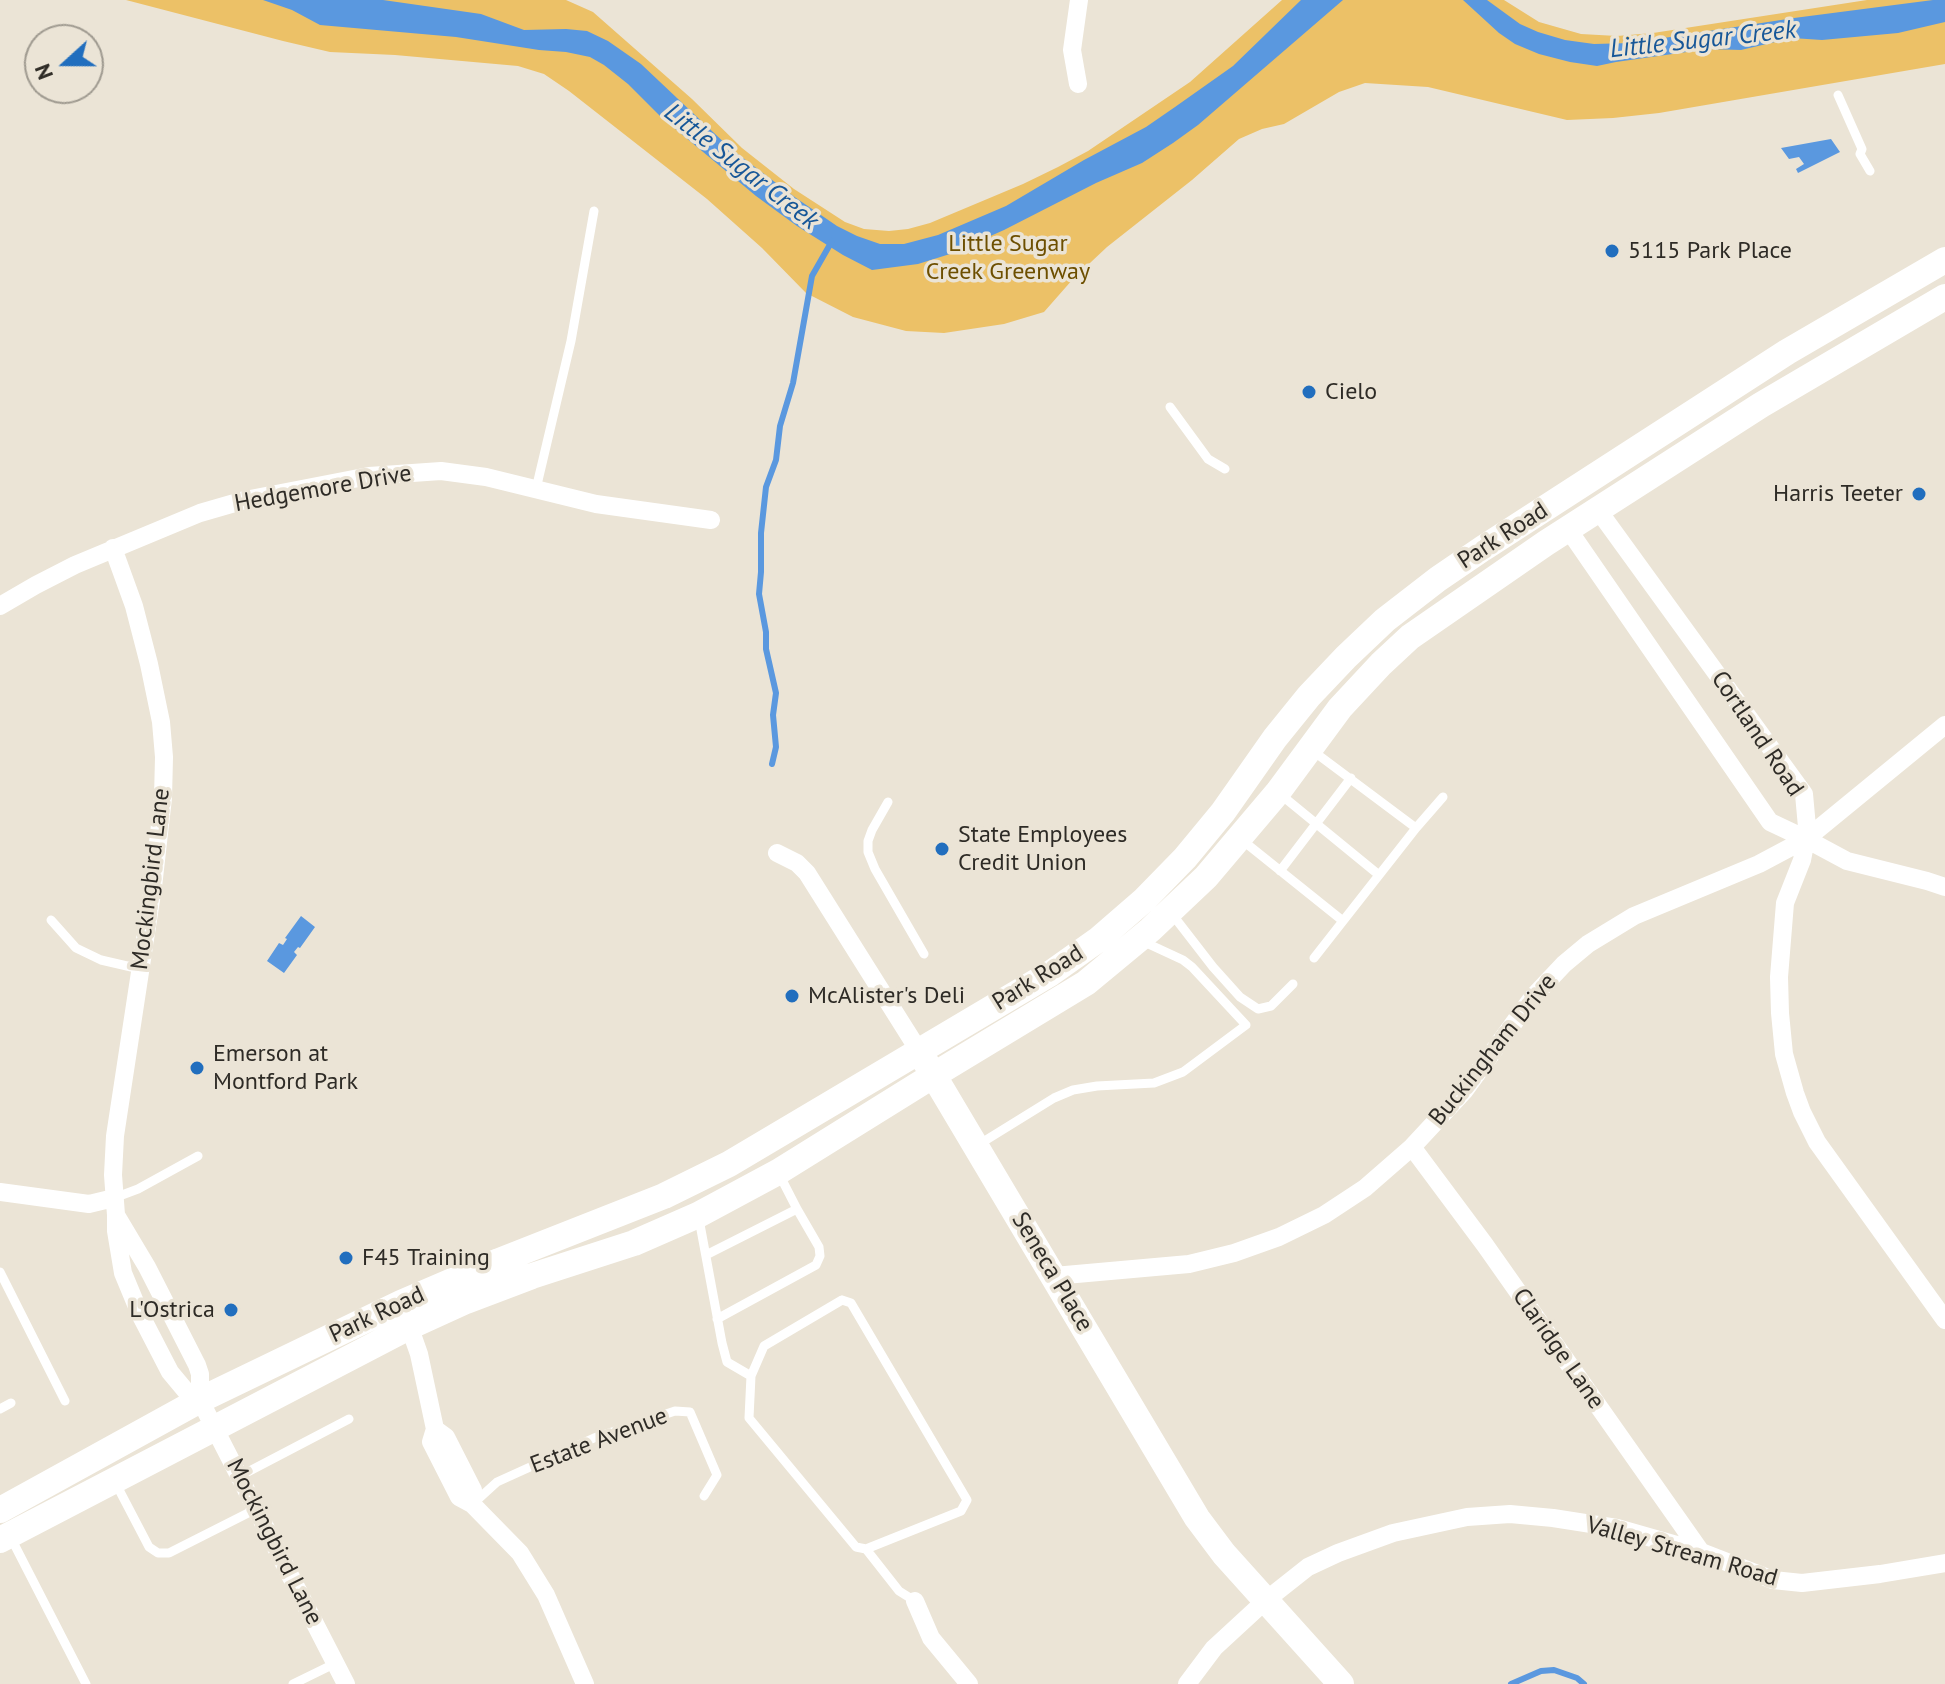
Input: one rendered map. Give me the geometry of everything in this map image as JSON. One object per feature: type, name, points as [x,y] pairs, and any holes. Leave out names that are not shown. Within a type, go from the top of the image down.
[{"type":"main road","name":"Park Road","points":[[0,1510],[200,1400],[405,1315],[729,1164],[1051,973],[1099,939],[1144,900],[1185,858],[1309,696],[1385,620],[1438,579],[1787,352],[1945,260]]},
{"type":"main road","name":"Park Road","points":[[5,1538],[216,1429],[405,1315],[466,1301],[634,1243],[698,1215],[778,1172],[1086,983],[1139,940],[1206,877],[1278,792],[1340,708],[1410,637],[1568,529],[1761,405],[1945,297]]},
{"type":"main road","name":"Seneca Place","points":[[919,1051],[1197,1518],[1224,1554],[1341,1684]]},
{"type":"street","points":[[1078,84],[1072,50],[1079,0]]},
{"type":"street","name":"Hedgemore Drive","points":[[0,606],[113,548],[178,521],[229,504],[369,476],[441,471],[486,477],[596,504],[711,520]]},
{"type":"street","name":"Cortland Road","points":[[1568,529],[1770,822],[1806,839],[1804,794],[1598,510]]},
{"type":"street","name":"Mockingbird Lane","points":[[113,548],[140,629],[157,701],[164,784],[161,823],[115,1136],[115,1207],[123,1273],[170,1372],[185,1390],[200,1400],[216,1429],[346,1684]]},
{"type":"street","name":"Buckingham Drive","points":[[1054,1276],[1189,1264],[1279,1237],[1324,1215],[1365,1188],[1412,1147],[1465,1090],[1532,998],[1588,944],[1634,916],[1759,864],[1806,839],[1945,725]]},
{"type":"street","points":[[1945,887],[1847,861],[1806,839],[1802,860],[1785,903],[1779,964],[1784,1054],[1802,1112],[1817,1142],[1945,1320]]},
{"type":"street","name":"Seneca Place","points":[[777,853],[797,863],[807,873],[919,1051]]},
{"type":"street","name":"Claridge Lane","points":[[1412,1147],[1701,1552]]},
{"type":"street","points":[[0,1192],[115,1207]]},
{"type":"street","name":"Mockingbird Lane","points":[[115,1207],[197,1365],[200,1400]]},
{"type":"street","points":[[405,1315],[419,1354],[435,1429],[446,1437],[450,1464],[473,1490],[472,1504],[520,1553],[546,1595],[585,1684]]},
{"type":"street","name":"Valley Stream Road","points":[[1187,1684],[1214,1648],[1308,1567],[1393,1533],[1467,1517],[1510,1514],[1617,1528],[1701,1552],[1773,1580],[1802,1583],[1945,1563]]},
{"type":"street","points":[[915,1601],[931,1638],[969,1684]]},
{"type":"lane","points":[[1838,95],[1862,149],[1860,154],[1870,171]]},
{"type":"lane","points":[[536,490],[571,341],[594,211]]},
{"type":"lane","points":[[1170,407],[1208,459],[1225,469]]},
{"type":"lane","points":[[1581,485],[1598,510]]},
{"type":"lane","points":[[1553,503],[1568,529]]},
{"type":"lane","points":[[1310,748],[1416,828]]},
{"type":"lane","points":[[1280,871],[1351,778]]},
{"type":"lane","points":[[1278,792],[1379,875]]},
{"type":"lane","points":[[1314,958],[1443,797]]},
{"type":"lane","points":[[888,802],[872,830],[868,852],[924,954]]},
{"type":"lane","points":[[1240,838],[1343,921]]},
{"type":"lane","points":[[1170,912],[1240,997],[1258,1009],[1271,1006],[1293,984]]},
{"type":"lane","points":[[51,920],[76,948],[101,960],[140,969]]},
{"type":"lane","points":[[977,1145],[1054,1098],[1073,1090],[1154,1083],[1183,1072],[1246,1025],[1192,967],[1139,940]]},
{"type":"lane","points":[[115,1207],[145,1185],[198,1156]]},
{"type":"lane","points":[[717,1319],[816,1265],[820,1256],[819,1247],[778,1172]]},
{"type":"lane","points":[[706,1255],[797,1209]]},
{"type":"lane","points":[[698,1215],[727,1362],[751,1376]]},
{"type":"lane","points":[[0,1272],[65,1401]]},
{"type":"lane","points":[[842,1300],[851,1303],[967,1500],[961,1511],[866,1549],[856,1547],[749,1418],[751,1376],[764,1346],[842,1300]]},
{"type":"lane","points":[[0,1409],[11,1403]]},
{"type":"lane","name":"Estate Avenue","points":[[472,1504],[497,1482],[594,1438],[675,1411],[690,1412],[717,1475],[704,1496]]},
{"type":"lane","points":[[240,1476],[349,1419]]},
{"type":"lane","points":[[115,1481],[149,1547],[158,1553],[169,1553],[256,1509]]},
{"type":"lane","points":[[5,1538],[86,1684]]},
{"type":"lane","points":[[866,1549],[899,1591],[915,1601]]},
{"type":"lane","points":[[293,1684],[336,1663]]},
{"type":"green space","name":"Little Sugar Creek Greenway","points":[[126,0],[566,0],[593,12],[692,99],[742,148],[794,189],[845,222],[864,229],[889,231],[930,223],[1023,184],[1088,151],[1190,82],[1282,0],[1504,0],[1539,22],[1581,34],[1617,36],[1867,0],[1945,0],[1945,64],[1659,113],[1567,120],[1428,87],[1365,83],[1339,92],[1284,124],[1239,139],[1107,247],[1044,312],[1004,324],[944,333],[906,331],[853,317],[806,293],[707,199],[544,74],[518,66],[330,52]]},
{"type":"water","name":"Little Sugar Creek","points":[[263,0],[383,0],[481,14],[524,30],[587,31],[608,41],[641,64],[731,149],[837,226],[880,244],[904,244],[938,235],[1006,206],[1146,127],[1233,66],[1301,0],[1343,0],[1198,125],[1142,163],[950,254],[918,264],[872,270],[797,226],[756,196],[661,117],[628,84],[590,57],[456,37],[320,25],[292,10]]},
{"type":"water","name":"Little Sugar Creek","points":[[1463,0],[1487,0],[1520,24],[1538,32],[1594,44],[1631,43],[1933,0],[1945,0],[1945,22],[1898,33],[1822,40],[1792,38],[1741,50],[1708,49],[1597,66],[1539,54],[1515,44]]},
{"type":"water","points":[[1831,139],[1840,152],[1798,173],[1796,169],[1804,164],[1799,157],[1789,159],[1781,148]]},
{"type":"water","points":[[301,916],[315,927],[294,952],[297,955],[284,973],[267,961],[279,943],[283,945]]},
{"type":"waterway","points":[[772,764],[776,747],[773,715],[776,693],[766,649],[759,594],[766,487],[776,460],[780,426],[793,383],[812,276],[832,241]]},
{"type":"waterway","points":[[1511,1684],[1541,1671],[1554,1670],[1577,1678],[1584,1684]]},
{"type":"place","name":"5115 Park Place","points":[[1612,251]]},
{"type":"place","name":"Cielo","points":[[1309,392]]},
{"type":"place","name":"Harris Teeter","points":[[1919,494]]},
{"type":"place","name":"State Employees Credit Union","points":[[942,849]]},
{"type":"place","name":"McAlister's Deli","points":[[792,996]]},
{"type":"place","name":"Emerson at Montford Park","points":[[197,1068]]},
{"type":"place","name":"F45 Training","points":[[346,1258]]},
{"type":"place","name":"L'Ostrica","points":[[231,1310]]}]
